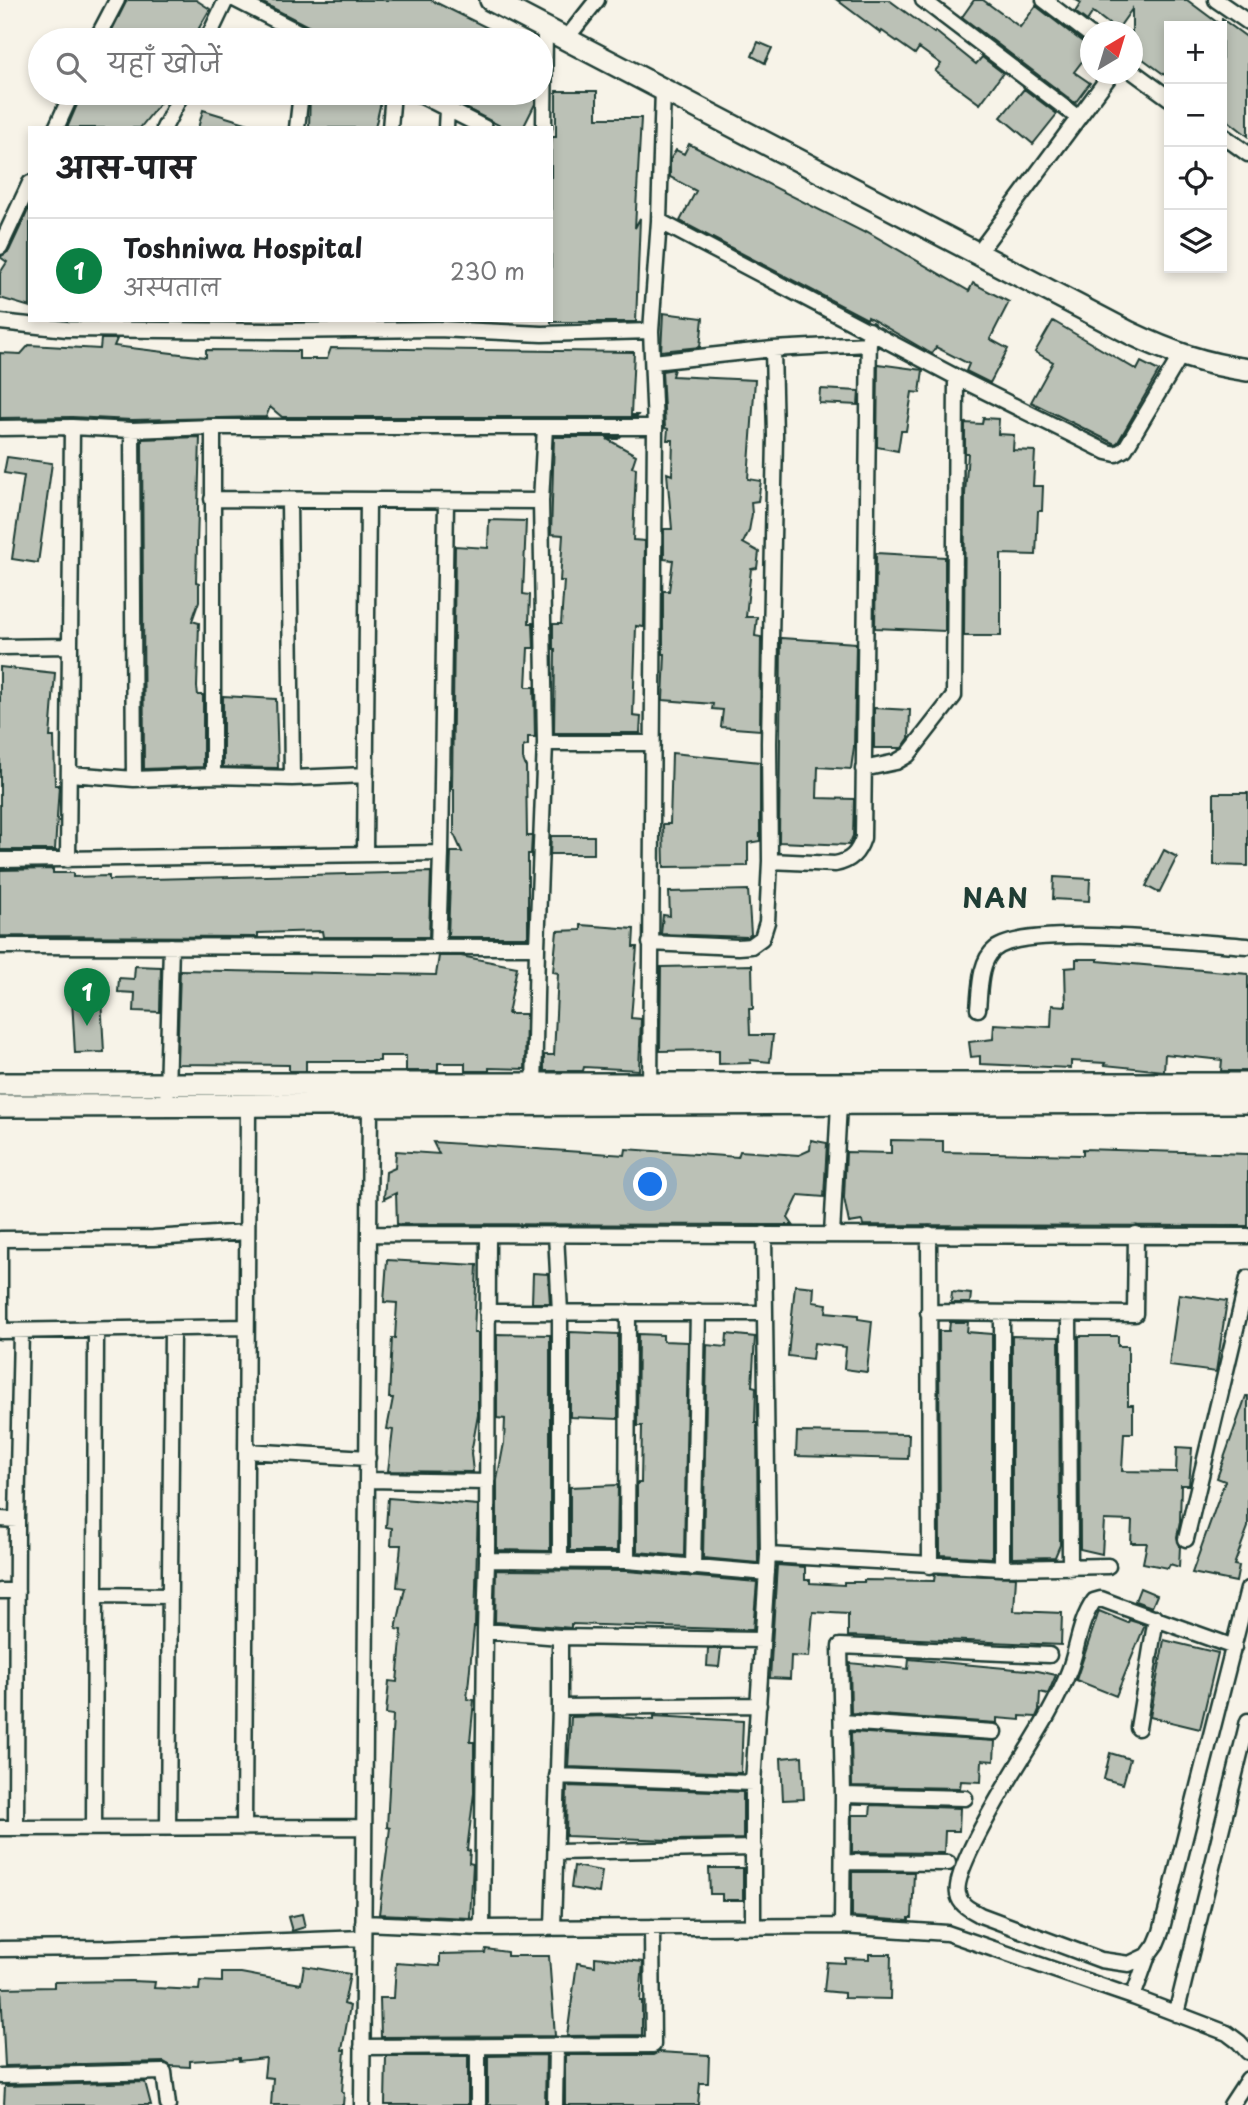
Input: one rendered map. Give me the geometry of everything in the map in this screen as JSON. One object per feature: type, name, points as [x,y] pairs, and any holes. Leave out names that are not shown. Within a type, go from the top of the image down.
[{"type":"street","points":[[102,28],[117,0]]},
{"type":"street","points":[[213,28],[226,0]]},
{"type":"street","points":[[236,0],[288,28]]},
{"type":"street","points":[[491,0],[545,28]]},
{"type":"street","points":[[566,39],[597,0]]},
{"type":"street","points":[[923,0],[1077,117]]},
{"type":"street","points":[[1044,0],[1080,28]]},
{"type":"street","points":[[1216,0],[1248,22]]},
{"type":"street","points":[[553,32],[1130,333],[1181,355],[1213,365],[1248,370]]},
{"type":"street","points":[[1143,79],[1164,93]]},
{"type":"street","points":[[978,253],[1103,84]]},
{"type":"street","points":[[650,1105],[655,427],[651,331],[659,221],[663,89]]},
{"type":"street","points":[[57,126],[67,105]]},
{"type":"street","points":[[165,126],[175,105]]},
{"type":"street","points":[[297,126],[300,105]]},
{"type":"street","points":[[390,126],[392,105]]},
{"type":"street","points":[[439,105],[481,126]]},
{"type":"street","points":[[544,105],[544,126]]},
{"type":"street","points":[[446,126],[447,109]]},
{"type":"street","points":[[1227,139],[1248,154]]},
{"type":"street","points":[[0,247],[28,187]]},
{"type":"street","points":[[659,221],[869,337],[1107,452],[1116,454],[1125,449],[1181,355]]},
{"type":"street","points":[[0,323],[439,325],[651,331]]},
{"type":"street","points":[[653,362],[869,337]]},
{"type":"street","points":[[770,861],[835,864],[853,858],[863,838],[869,337]]},
{"type":"street","points":[[650,943],[751,946],[762,938],[767,922],[775,436],[773,349]]},
{"type":"street","points":[[863,769],[896,762],[908,755],[954,696],[956,377]]},
{"type":"street","points":[[0,428],[72,426],[132,430],[213,427],[655,427]]},
{"type":"street","points":[[68,860],[72,426]]},
{"type":"street","points":[[213,427],[213,776]]},
{"type":"street","points":[[533,1106],[545,743],[541,502],[545,427]]},
{"type":"street","points":[[132,430],[134,779]]},
{"type":"street","points":[[212,499],[541,502]]},
{"type":"street","points":[[289,500],[292,779]]},
{"type":"street","points":[[365,853],[368,500]]},
{"type":"street","points":[[438,947],[446,501]]},
{"type":"street","points":[[0,647],[70,646]]},
{"type":"street","points":[[545,743],[651,743]]},
{"type":"street","points":[[70,774],[134,779],[213,776],[292,779],[366,775]]},
{"type":"street","points":[[0,860],[441,853]]},
{"type":"street","points":[[978,1009],[984,965],[989,955],[996,948],[1018,939],[1058,935],[1248,946]]},
{"type":"street","points":[[0,946],[537,947]]},
{"type":"street","points":[[166,1106],[171,946]]},
{"type":"street","points":[[0,1084],[1248,1084]]},
{"type":"street","points":[[0,1106],[1248,1102]]},
{"type":"street","points":[[832,1234],[839,1104]]},
{"type":"street","points":[[244,1828],[248,1106]]},
{"type":"street","points":[[362,2105],[370,1106]]},
{"type":"street","points":[[246,1327],[0,1331],[0,1239],[153,1238],[247,1233]]},
{"type":"street","points":[[369,1234],[1248,1236]]},
{"type":"street","points":[[482,1928],[488,1234]]},
{"type":"street","points":[[556,1234],[560,1312],[560,1561]]},
{"type":"street","points":[[753,1926],[753,1783],[768,1555],[764,1234]]},
{"type":"street","points":[[929,1234],[930,1566]]},
{"type":"street","points":[[928,1312],[1135,1314],[1136,1234]]},
{"type":"street","points":[[1186,1539],[1248,1278]]},
{"type":"street","points":[[487,1312],[765,1312]]},
{"type":"street","points":[[627,1561],[628,1312]]},
{"type":"street","points":[[693,1568],[698,1312]]},
{"type":"street","points":[[1002,1313],[1002,1568]]},
{"type":"street","points":[[1069,1313],[1070,1568]]},
{"type":"street","points":[[168,1828],[172,1329]]},
{"type":"street","points":[[16,1828],[21,1331]]},
{"type":"street","points":[[94,1828],[96,1331]]},
{"type":"street","points":[[246,1451],[368,1458]]},
{"type":"street","points":[[368,1480],[486,1482]]},
{"type":"street","points":[[0,1519],[17,1520]]},
{"type":"street","points":[[768,1555],[930,1566],[1108,1566]]},
{"type":"street","points":[[487,1559],[627,1561],[767,1573]]},
{"type":"street","points":[[1133,1997],[1161,1932],[1248,1589]]},
{"type":"street","points":[[0,1591],[17,1591]]},
{"type":"street","points":[[95,1595],[170,1596]]},
{"type":"street","points":[[1149,1955],[1129,1964],[1101,1960],[980,1915],[964,1905],[958,1894],[959,1879],[970,1853],[1069,1672],[1088,1609],[1094,1601],[1101,1599],[1234,1647]]},
{"type":"street","points":[[1138,1728],[1156,1618]]},
{"type":"street","points":[[485,1631],[560,1637],[762,1640]]},
{"type":"street","points":[[553,1927],[557,1852],[560,1637]]},
{"type":"street","points":[[842,1926],[840,1646],[1049,1655]]},
{"type":"street","points":[[560,1707],[759,1705]]},
{"type":"street","points":[[1176,2014],[1248,1721]]},
{"type":"street","points":[[842,1722],[994,1732]]},
{"type":"street","points":[[556,1776],[753,1783]]},
{"type":"street","points":[[843,1795],[965,1798]]},
{"type":"street","points":[[0,1828],[364,1828]]},
{"type":"street","points":[[557,1852],[754,1848]]},
{"type":"street","points":[[843,1862],[947,1863]]},
{"type":"street","points":[[0,1949],[103,1948],[363,1931],[482,1928],[842,1926],[947,1933],[1133,1997],[1227,2033],[1248,2052]]},
{"type":"street","points":[[362,2047],[653,2045],[652,1927]]},
{"type":"street","points":[[555,2105],[556,2045]]},
{"type":"street","points":[[478,2046],[478,2105]]},
{"type":"street","points":[[0,2076],[164,2072],[168,2105]]},
{"type":"street","points":[[1231,2105],[1248,2079]]},
{"type":"building","points":[[127,0],[196,0],[210,9],[199,28],[113,28]]},
{"type":"building","points":[[257,0],[431,0],[488,28],[312,28]]},
{"type":"building","points":[[837,0],[889,0],[934,33],[935,31],[976,64],[982,57],[1003,73],[980,104],[935,71],[941,64],[919,48],[915,54]]},
{"type":"building","points":[[974,0],[983,0],[1020,27],[1036,6],[1080,40],[1080,64],[1074,72],[1080,76],[1080,84],[1089,84],[1075,103],[962,17]]},
{"type":"building","points":[[1076,0],[1187,0],[1215,21],[1164,21],[1164,74],[1143,59],[1143,21],[1132,21],[1132,9],[1123,21],[1105,21],[1093,12],[1087,21],[1075,12],[1081,3]]},
{"type":"building","points":[[1227,23],[1248,38],[1248,136],[1227,120]]},
{"type":"building","points":[[758,42],[772,48],[765,63],[752,56]]},
{"type":"building","points":[[1024,89],[1057,114],[1033,144],[1001,117]]},
{"type":"building","points":[[556,91],[597,91],[597,118],[641,118],[635,228],[640,218],[636,322],[553,322],[553,137],[556,137]]},
{"type":"building","points":[[77,105],[158,105],[142,126],[68,126]]},
{"type":"building","points":[[310,105],[380,105],[375,126],[309,126]]},
{"type":"building","points":[[460,105],[534,105],[524,126],[500,126]]},
{"type":"building","points":[[203,110],[249,124],[249,126],[199,126]]},
{"type":"building","points":[[689,144],[865,233],[866,231],[969,291],[973,283],[1009,302],[990,339],[1008,349],[990,383],[966,371],[969,364],[936,347],[932,354],[868,317],[867,319],[680,221],[696,191],[670,177],[670,160],[676,150],[684,154]]},
{"type":"building","points":[[28,210],[28,306],[0,298],[0,273],[7,262],[0,257],[9,251]]},
{"type":"building","points":[[663,313],[703,318],[700,347],[661,351]]},
{"type":"building","points":[[1053,321],[1137,370],[1141,362],[1159,371],[1115,444],[1031,402],[1053,362],[1035,352]]},
{"type":"building","points":[[101,339],[117,339],[114,346],[206,357],[206,350],[299,351],[299,359],[327,359],[331,348],[634,352],[631,415],[638,415],[282,417],[270,407],[266,417],[132,420],[0,418],[0,353],[21,354],[29,345],[100,349]]},
{"type":"building","points":[[878,364],[923,370],[920,393],[912,392],[906,431],[901,431],[898,451],[877,447]]},
{"type":"building","points":[[674,369],[672,376],[755,380],[748,479],[761,481],[758,501],[751,502],[749,531],[743,543],[759,552],[757,568],[751,569],[746,617],[757,617],[755,636],[761,637],[760,730],[721,727],[723,710],[712,709],[713,704],[663,700],[663,591],[669,591],[673,560],[664,559],[664,529],[672,529],[667,473],[672,475],[673,440],[667,440],[668,429],[665,428],[662,371]]},
{"type":"building","points":[[820,389],[859,391],[858,405],[819,403]]},
{"type":"building","points":[[983,418],[999,419],[998,434],[1014,435],[1013,450],[1035,451],[1033,486],[1043,486],[1042,511],[1038,511],[1036,555],[1001,554],[1001,636],[964,636],[965,494],[968,453],[965,453],[965,423],[982,424]]},
{"type":"building","points":[[200,437],[196,582],[199,583],[199,601],[192,621],[199,623],[197,687],[198,695],[203,695],[203,767],[144,769],[142,439]]},
{"type":"building","points":[[554,437],[620,437],[607,439],[636,455],[632,467],[636,468],[633,540],[645,541],[644,627],[636,626],[633,716],[641,717],[640,733],[554,733],[553,624],[561,624],[564,581],[560,581],[563,535],[551,534]]},
{"type":"building","points":[[7,457],[52,463],[38,563],[12,559],[24,476],[4,473]]},
{"type":"building","points":[[489,520],[526,521],[523,594],[530,595],[529,623],[533,623],[534,648],[528,648],[526,687],[534,687],[535,737],[528,737],[528,745],[523,747],[527,836],[532,836],[531,854],[528,854],[528,937],[448,937],[451,852],[462,852],[454,834],[452,789],[455,546],[488,548]]},
{"type":"building","points":[[876,553],[945,557],[945,631],[875,628]]},
{"type":"building","points":[[781,638],[856,643],[854,747],[851,769],[818,767],[817,798],[854,799],[853,836],[849,845],[779,842]]},
{"type":"building","points":[[0,667],[55,673],[50,737],[54,737],[55,785],[59,785],[55,850],[0,850]]},
{"type":"building","points":[[223,696],[276,699],[278,768],[223,767]]},
{"type":"building","points":[[874,708],[910,710],[909,738],[902,748],[874,748]]},
{"type":"building","points":[[672,753],[760,762],[760,841],[748,843],[748,866],[664,867],[663,824],[670,824]]},
{"type":"building","points":[[1214,793],[1248,793],[1248,866],[1214,865]]},
{"type":"building","points":[[551,836],[594,836],[594,854],[550,854]]},
{"type":"building","points":[[1164,850],[1177,857],[1159,893],[1146,886]]},
{"type":"building","points":[[53,869],[53,873],[73,873],[73,877],[109,876],[109,880],[431,872],[429,937],[323,937],[322,931],[258,933],[258,937],[0,936],[0,870]]},
{"type":"building","points":[[1054,877],[1090,879],[1089,901],[1053,899]]},
{"type":"building","points":[[748,890],[751,934],[748,937],[661,934],[663,915],[670,916],[669,892]]},
{"type":"building","points":[[581,925],[634,929],[633,947],[637,947],[631,1018],[641,1019],[639,1070],[584,1067],[583,1071],[544,1071],[544,1055],[554,1055],[558,973],[553,972],[557,931],[581,930]]},
{"type":"building","points":[[439,956],[461,956],[517,967],[508,1014],[526,1014],[525,1069],[489,1068],[489,1071],[465,1071],[465,1063],[438,1063],[438,1071],[406,1071],[406,1056],[380,1056],[380,1061],[306,1061],[306,1071],[289,1071],[289,1065],[177,1064],[180,970],[436,975]]},
{"type":"building","points":[[1076,959],[1248,974],[1248,1071],[1221,1071],[1222,1060],[1165,1054],[1164,1071],[1071,1061],[1071,1068],[980,1064],[980,1056],[971,1057],[969,1042],[993,1039],[994,1024],[1051,1027],[1052,1005],[1066,1006],[1065,968],[1076,967]]},
{"type":"building","points":[[752,965],[753,1009],[749,1009],[750,1035],[773,1035],[770,1062],[750,1060],[751,1063],[719,1064],[719,1050],[660,1051],[661,967]]},
{"type":"building","points":[[135,966],[161,967],[160,1012],[134,1011],[135,993],[118,992],[119,978],[134,979]]},
{"type":"building","points":[[101,998],[104,1052],[75,1053],[72,999]]},
{"type":"building","points":[[811,1140],[827,1143],[824,1197],[799,1195],[788,1218],[793,1225],[397,1224],[396,1193],[384,1199],[386,1172],[395,1168],[396,1151],[439,1154],[433,1142],[625,1155],[626,1149],[738,1157],[740,1151],[799,1155],[810,1150]]},
{"type":"building","points":[[891,1140],[943,1141],[943,1152],[1083,1155],[1083,1149],[1248,1154],[1248,1226],[849,1223],[844,1198],[846,1152],[891,1153]]},
{"type":"building","points":[[387,1260],[477,1265],[474,1333],[478,1333],[478,1415],[471,1453],[473,1472],[388,1471],[393,1430],[387,1429],[393,1398],[389,1398],[397,1303],[384,1302]]},
{"type":"building","points":[[533,1273],[548,1274],[550,1303],[532,1303]]},
{"type":"building","points":[[795,1285],[814,1287],[813,1302],[827,1304],[826,1312],[858,1315],[858,1319],[872,1321],[867,1372],[844,1369],[846,1347],[814,1343],[812,1359],[788,1356]]},
{"type":"building","points":[[952,1292],[971,1294],[970,1303],[951,1303]]},
{"type":"building","points":[[1179,1294],[1227,1301],[1216,1372],[1169,1366]]},
{"type":"building","points":[[950,1322],[968,1322],[967,1332],[992,1334],[992,1558],[940,1555],[939,1331],[949,1331]]},
{"type":"building","points":[[570,1332],[618,1334],[618,1419],[570,1417]]},
{"type":"building","points":[[497,1334],[550,1335],[550,1551],[497,1550],[497,1480],[504,1443],[505,1419],[497,1418]]},
{"type":"building","points":[[638,1334],[663,1335],[663,1341],[688,1342],[684,1556],[637,1552],[637,1483],[641,1483],[642,1426],[637,1426]]},
{"type":"building","points":[[727,1334],[755,1337],[752,1386],[756,1387],[758,1563],[703,1558],[707,1345],[726,1347]]},
{"type":"building","points":[[1012,1336],[1059,1337],[1060,1545],[1055,1557],[1012,1558]]},
{"type":"building","points":[[1079,1336],[1118,1336],[1118,1346],[1128,1346],[1128,1405],[1133,1405],[1133,1433],[1124,1433],[1122,1471],[1176,1472],[1177,1447],[1192,1448],[1189,1485],[1181,1485],[1177,1537],[1180,1546],[1179,1567],[1170,1564],[1168,1568],[1143,1563],[1147,1543],[1131,1543],[1132,1521],[1104,1520],[1102,1554],[1080,1549]]},
{"type":"building","points":[[1246,1396],[1248,1527],[1234,1565],[1239,1566],[1236,1582],[1192,1573],[1225,1481],[1217,1478]]},
{"type":"building","points":[[797,1432],[909,1434],[908,1459],[796,1456]]},
{"type":"building","points":[[618,1485],[617,1551],[570,1551],[570,1487]]},
{"type":"building","points":[[388,1498],[478,1505],[475,1627],[467,1699],[474,1700],[470,1742],[474,1742],[474,1793],[467,1850],[470,1851],[469,1863],[473,1864],[470,1918],[379,1914],[390,1828],[387,1827],[393,1715],[386,1714],[389,1681],[397,1682],[402,1630],[396,1629],[405,1588],[397,1587],[401,1545],[391,1545],[392,1528],[386,1527]]},
{"type":"building","points":[[777,1565],[805,1567],[805,1580],[810,1580],[810,1583],[844,1585],[844,1582],[864,1580],[934,1581],[935,1574],[1016,1577],[1014,1611],[1062,1613],[1061,1645],[848,1636],[848,1614],[813,1612],[809,1657],[791,1656],[790,1679],[770,1678]]},
{"type":"building","points":[[496,1570],[627,1571],[757,1582],[753,1630],[571,1624],[571,1628],[495,1622]]},
{"type":"building","points":[[1140,1588],[1157,1595],[1152,1607],[1135,1601]]},
{"type":"building","points":[[1099,1611],[1128,1623],[1129,1620],[1145,1625],[1116,1696],[1076,1680]]},
{"type":"building","points":[[1164,1640],[1218,1653],[1200,1729],[1150,1717]]},
{"type":"building","points":[[708,1649],[721,1649],[719,1667],[707,1666]]},
{"type":"building","points":[[909,1659],[1056,1675],[1048,1694],[1040,1692],[1036,1717],[1020,1716],[1020,1720],[997,1718],[997,1723],[851,1713],[850,1663],[908,1669]]},
{"type":"building","points":[[605,1716],[654,1720],[654,1716],[743,1721],[741,1773],[568,1767],[571,1717]]},
{"type":"building","points":[[851,1732],[995,1741],[994,1761],[982,1760],[981,1782],[961,1781],[960,1788],[852,1786]]},
{"type":"building","points":[[1110,1753],[1130,1759],[1123,1784],[1104,1779]]},
{"type":"building","points":[[802,1756],[804,1799],[783,1800],[781,1758]]},
{"type":"building","points":[[567,1786],[743,1792],[743,1839],[669,1840],[566,1836]]},
{"type":"building","points":[[871,1805],[960,1808],[959,1831],[945,1831],[944,1853],[852,1852],[852,1815],[870,1815]]},
{"type":"building","points":[[574,1866],[602,1871],[599,1893],[571,1888]]},
{"type":"building","points":[[709,1868],[743,1868],[743,1900],[722,1900],[722,1894],[710,1894]]},
{"type":"building","points":[[852,1872],[914,1872],[912,1918],[909,1918],[909,1921],[852,1917]]},
{"type":"building","points":[[302,1914],[305,1927],[292,1931],[288,1917]]},
{"type":"building","points":[[486,1949],[507,1952],[507,1956],[549,1956],[555,2036],[381,2037],[380,1998],[394,1998],[396,1963],[440,1966],[440,1954],[485,1953]]},
{"type":"building","points":[[869,1954],[891,1954],[890,1999],[844,1998],[844,1993],[824,1991],[827,1962],[845,1963],[845,1958],[869,1959]]},
{"type":"building","points":[[595,1957],[643,1962],[640,2001],[642,2035],[567,2036],[577,1963],[595,1966]]},
{"type":"building","points":[[304,1966],[350,1974],[344,2004],[350,2006],[342,2050],[345,2050],[343,2105],[271,2105],[273,2078],[264,2077],[266,2058],[190,2061],[190,2067],[171,2066],[164,2062],[5,2066],[1,1988],[54,1987],[54,1982],[131,1981],[155,1982],[154,1988],[199,1990],[200,1981],[222,1982],[222,1973],[241,1973],[301,1984]]},
{"type":"building","points":[[659,2052],[709,2055],[708,2083],[700,2083],[698,2105],[565,2105],[565,2055],[653,2055]]},
{"type":"building","points":[[546,2055],[545,2105],[488,2105],[488,2056]]},
{"type":"building","points":[[386,2056],[468,2056],[468,2105],[385,2105]]},
{"type":"building","points":[[145,2082],[151,2105],[4,2105],[5,2086]]},
{"type":"place","name":"Toshniwa Hospital","points":[[87,1026]]},
{"type":"district","name":"NAN","points":[[996,897]]}]
